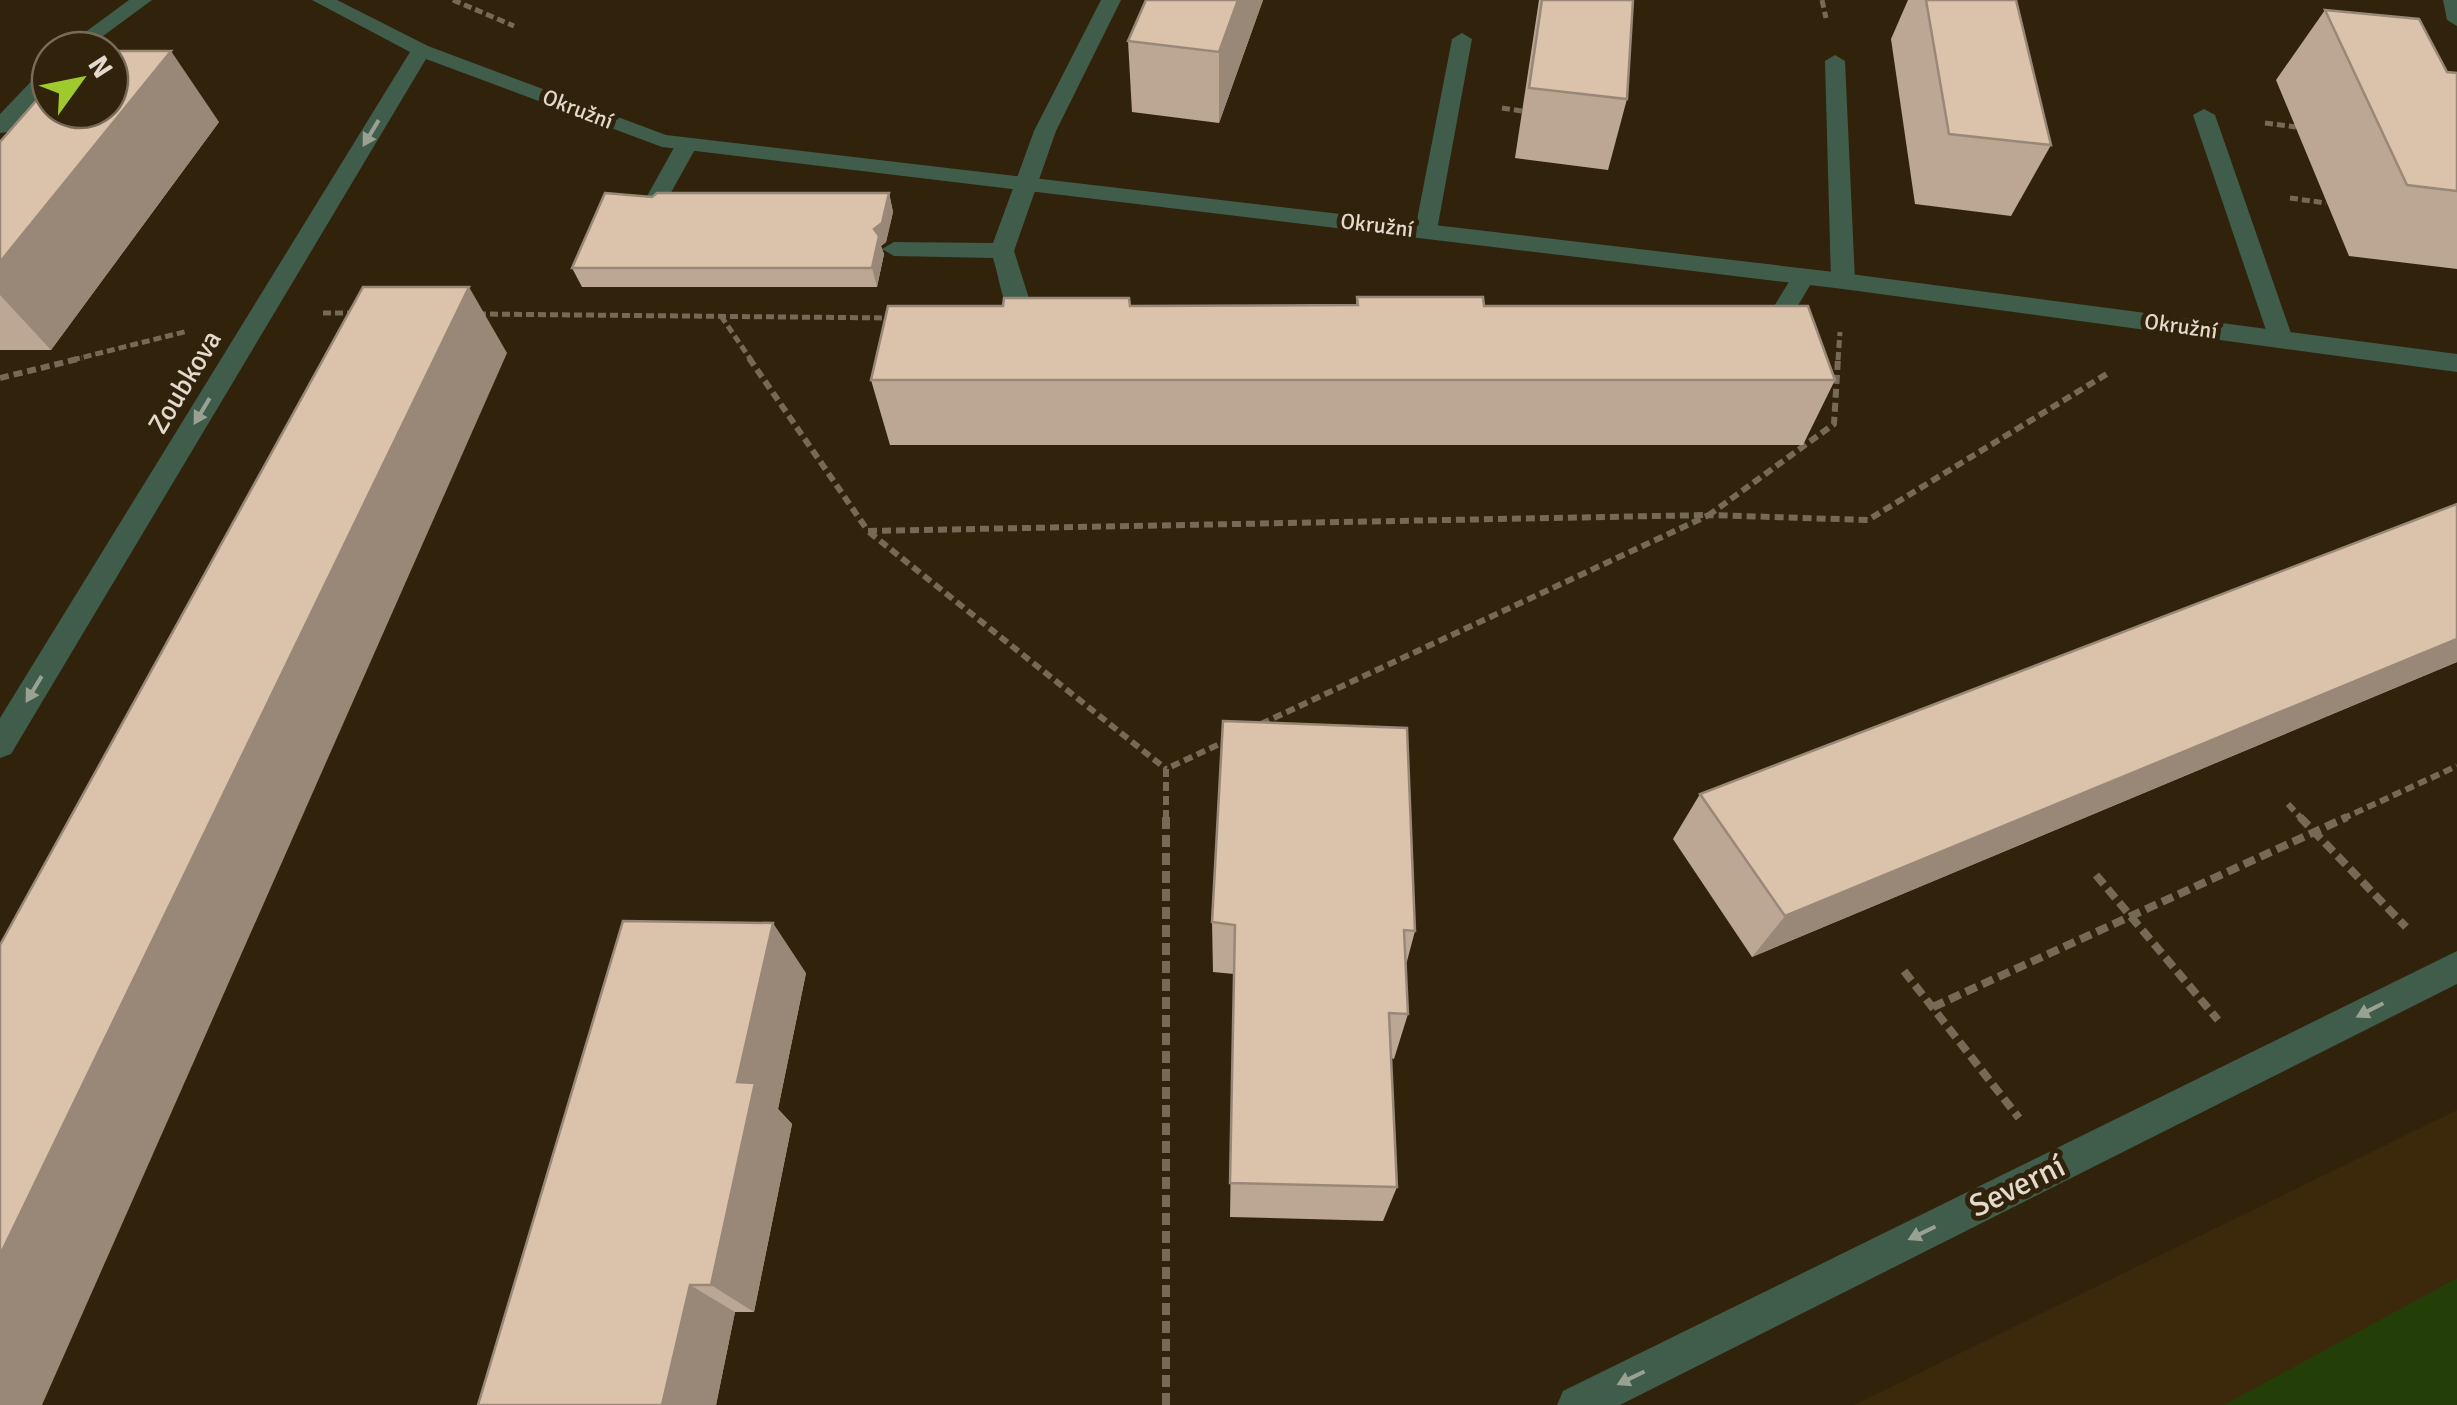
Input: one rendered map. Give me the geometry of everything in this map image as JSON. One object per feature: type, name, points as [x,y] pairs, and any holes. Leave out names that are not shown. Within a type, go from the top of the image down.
[{"type":"street","points":[[99,30],[142,0]]},
{"type":"street","name":"Okružní","points":[[322,0],[421,50],[662,141],[1843,281],[2457,363]]},
{"type":"street","points":[[1063,320],[1024,319],[1002,251],[1022,184],[1112,0]]},
{"type":"street","points":[[2452,0],[2457,20]]},
{"type":"street","points":[[1426,230],[1462,39]]},
{"type":"street","name":"Zoubkova","points":[[0,746],[421,50]]},
{"type":"street","points":[[1835,61],[1843,281]]},
{"type":"street","points":[[0,127],[30,95]]},
{"type":"street","points":[[2204,114],[2281,340]]},
{"type":"street","points":[[652,207],[687,144]]},
{"type":"street","points":[[894,249],[1002,251]]},
{"type":"street","points":[[1747,338],[1767,338],[1802,277]]},
{"type":"street","name":"Severní","points":[[1577,1405],[2452,969]]},
{"type":"path","points":[[1256,726],[1708,514],[1834,424],[1843,281]]},
{"type":"path","points":[[0,378],[262,312],[362,313]]},
{"type":"path","points":[[462,314],[910,318]]},
{"type":"path","points":[[721,316],[868,532],[1166,769]]},
{"type":"path","points":[[868,532],[1708,514],[1868,520],[2183,327]]},
{"type":"path","points":[[1166,769],[1238,735]]},
{"type":"path","points":[[1932,1007],[2457,766]]},
{"type":"path","points":[[1166,769],[1166,1405]]},
{"type":"path","points":[[2288,804],[2452,969]]},
{"type":"path","points":[[2096,875],[2257,1067]]},
{"type":"path","points":[[1904,971],[2057,1166]]},
{"type":"shaded area","points":[[2457,1110],[2457,1405],[1854,1405]]},
{"type":"green space","points":[[2457,1278],[2457,1405],[2224,1405]]},
{"type":"building","points":[[1146,0],[1238,0],[1219,52],[1128,41]]},
{"type":"building","points":[[1542,0],[1633,0],[1627,99],[1529,88]]},
{"type":"building","points":[[1926,0],[2016,0],[2051,145],[1949,134]]},
{"type":"building","points":[[2325,10],[2419,19],[2447,72],[2457,73],[2457,191],[2407,185]]},
{"type":"building","points":[[130,51],[171,51],[130,102]]},
{"type":"building","points":[[30,108],[30,130],[107,130],[0,262],[0,142]]},
{"type":"building","points":[[605,193],[652,197],[657,193],[889,193],[882,223],[874,229],[879,236],[872,268],[572,268]]},
{"type":"building","points":[[363,287],[469,287],[0,1255],[0,945]]},
{"type":"building","points":[[1357,297],[1483,297],[1484,306],[1808,306],[1835,380],[871,380],[888,306],[1003,306],[1004,298],[1129,298],[1130,306],[1358,305]]},
{"type":"building","points":[[2457,504],[2457,639],[1785,916],[1700,794]]},
{"type":"building","points":[[1223,721],[1407,728],[1415,931],[1404,930],[1408,1014],[1389,1013],[1397,1187],[1230,1183],[1235,925],[1212,922]]},
{"type":"building","points":[[623,921],[773,923],[737,1082],[755,1083],[711,1285],[690,1285],[662,1405],[478,1405]]}]
